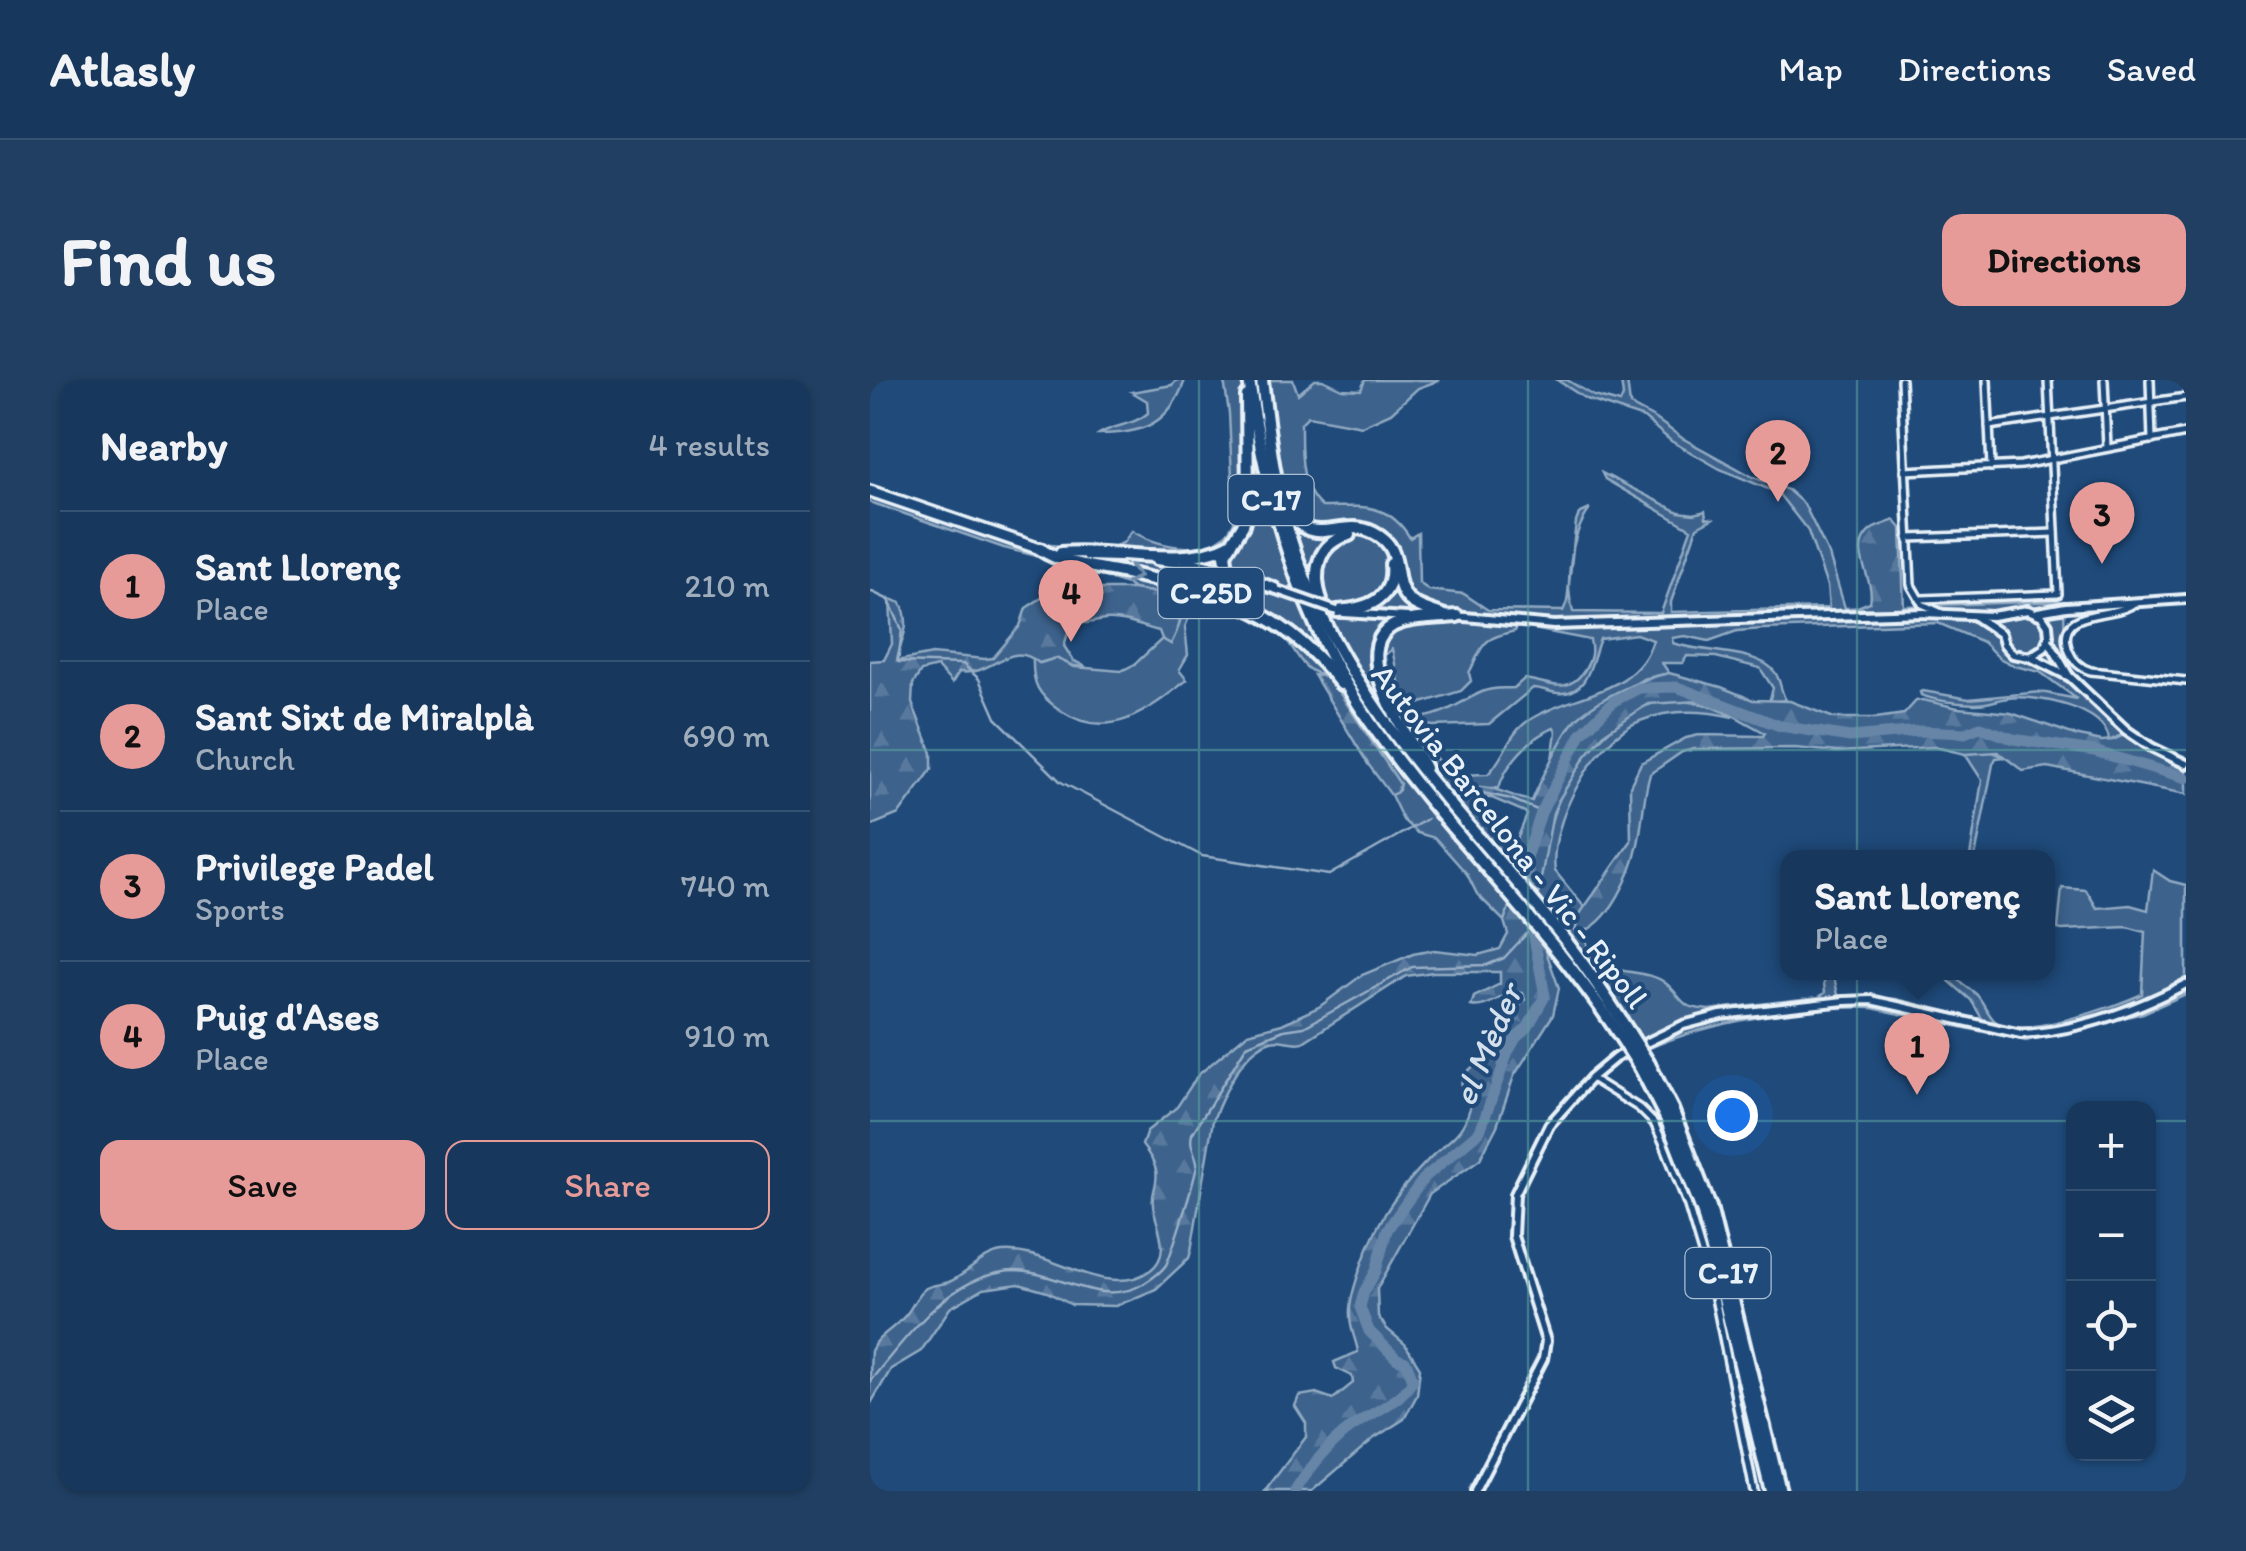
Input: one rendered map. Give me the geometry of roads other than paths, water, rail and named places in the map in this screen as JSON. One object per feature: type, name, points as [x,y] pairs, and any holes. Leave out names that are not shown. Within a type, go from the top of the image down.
[{"type":"highway","points":[[1227,569],[1224,557],[1243,526],[1249,502],[1248,380]]},
{"type":"highway","name":"Autovia Barcelona - Vic - Ripoll","points":[[1248,380],[1278,529],[1312,615],[1352,693],[1391,752],[1562,952],[1626,1036]]},
{"type":"highway","name":"Autovia Barcelona - Vic - Ripoll","points":[[1262,380],[1275,480],[1297,558],[1366,697],[1431,783],[1563,938],[1672,1109],[1710,1207],[1780,1491]]},
{"type":"highway","points":[[1275,480],[1289,511],[1305,528],[1319,532],[1361,528],[1382,537],[1396,556],[1400,586],[1408,599],[1420,607],[1451,616]]},
{"type":"highway","points":[[1323,616],[1316,575],[1324,550],[1346,535],[1371,538],[1389,556],[1389,586],[1370,606],[1337,611]]},
{"type":"highway","points":[[1061,553],[1192,554],[1216,551],[1232,542]]},
{"type":"highway","name":"C-25D","points":[[1040,549],[1084,564],[1218,594],[1250,607],[1300,639],[1352,693]]},
{"type":"highway","points":[[1431,783],[1383,688],[1377,665],[1378,647],[1394,625],[1451,616]]},
{"type":"highway","name":"Autovia Barcelona - Vic - Ripoll","points":[[1645,1067],[1703,1213],[1771,1491]]},
{"type":"main road","name":"C-25D","points":[[870,492],[1061,553]]},
{"type":"street","points":[[1901,380],[1911,586],[1922,604],[1942,613]]},
{"type":"street","points":[[1988,380],[1992,466]]},
{"type":"street","points":[[1921,599],[2058,594],[2048,380]]},
{"type":"street","points":[[2104,380],[2107,448]]},
{"type":"street","points":[[2150,380],[2152,440]]},
{"type":"street","points":[[1989,426],[2186,397]]},
{"type":"street","points":[[1906,470],[2052,459],[2186,433]]},
{"type":"street","points":[[1908,538],[2055,533]]},
{"type":"street","points":[[1061,553],[1178,558],[1227,569],[1278,590]]},
{"type":"street","points":[[1136,558],[1200,567],[1337,611],[1371,617],[1451,616],[1554,625],[1942,613],[2009,615],[2024,609],[2036,612],[2186,600]]},
{"type":"street","points":[[2133,604],[2124,611],[2088,614],[2075,620],[2068,629],[2066,642],[2076,662],[2091,672],[2186,681]]},
{"type":"street","points":[[2066,607],[2052,619],[2048,640],[2070,677],[2126,730],[2186,764]]},
{"type":"street","points":[[2036,612],[2048,628]]},
{"type":"street","points":[[2001,634],[2009,615]]},
{"type":"street","points":[[1974,616],[2001,634],[2009,651],[2070,677]]},
{"type":"street","points":[[2030,657],[2041,651],[2048,640]]},
{"type":"street","points":[[2070,677],[2064,662],[2076,662]]},
{"type":"street","points":[[1475,1491],[1544,1359],[1546,1341],[1514,1236],[1515,1194],[1550,1125],[1590,1078],[1615,1058],[1650,1039],[1720,1015],[1871,1000],[2021,1034],[2042,1033],[2142,1005],[2186,984]]},
{"type":"street","points":[[1590,1078],[1639,1108],[1654,1123],[1664,1144],[1688,1206],[1714,1293],[1754,1491]]},
{"type":"waterway","points":[[870,591],[889,600],[902,630],[898,662],[963,664],[979,679],[996,718],[1061,782],[1202,856],[1329,875],[1427,819]]},
{"type":"waterway","name":"el Mèder","points":[[1295,1491],[1341,1436],[1396,1399],[1413,1380],[1406,1362],[1397,1359],[1369,1331],[1360,1307],[1364,1292],[1376,1271],[1387,1230],[1406,1203],[1425,1177],[1480,1131],[1508,1052],[1545,996],[1532,927],[1527,855],[1541,813],[1581,734],[1614,701],[1639,688],[1677,687],[1780,726],[1850,737],[1920,731],[1965,733],[1980,727],[2013,739],[2094,751],[2186,778]]},
{"type":"waterway","points":[[1461,798],[1473,791],[1511,799],[1542,812]]},
{"type":"waterway","points":[[870,1381],[928,1314],[945,1299],[982,1278],[1021,1271],[1108,1292],[1126,1291],[1152,1278],[1166,1265],[1193,1181],[1197,1163],[1192,1134],[1247,1045],[1284,1030],[1304,1027],[1412,967],[1487,965],[1504,958],[1532,928]]},
{"type":"place","name":"Sant Sixt de Miralplà","points":[[1778,502]]},
{"type":"place","name":"Privilege Padel","points":[[2102,564]]},
{"type":"place","name":"Puig d'Ases","points":[[1071,642]]},
{"type":"place","name":"Sant Llorenç","points":[[1917,1095]]}]
